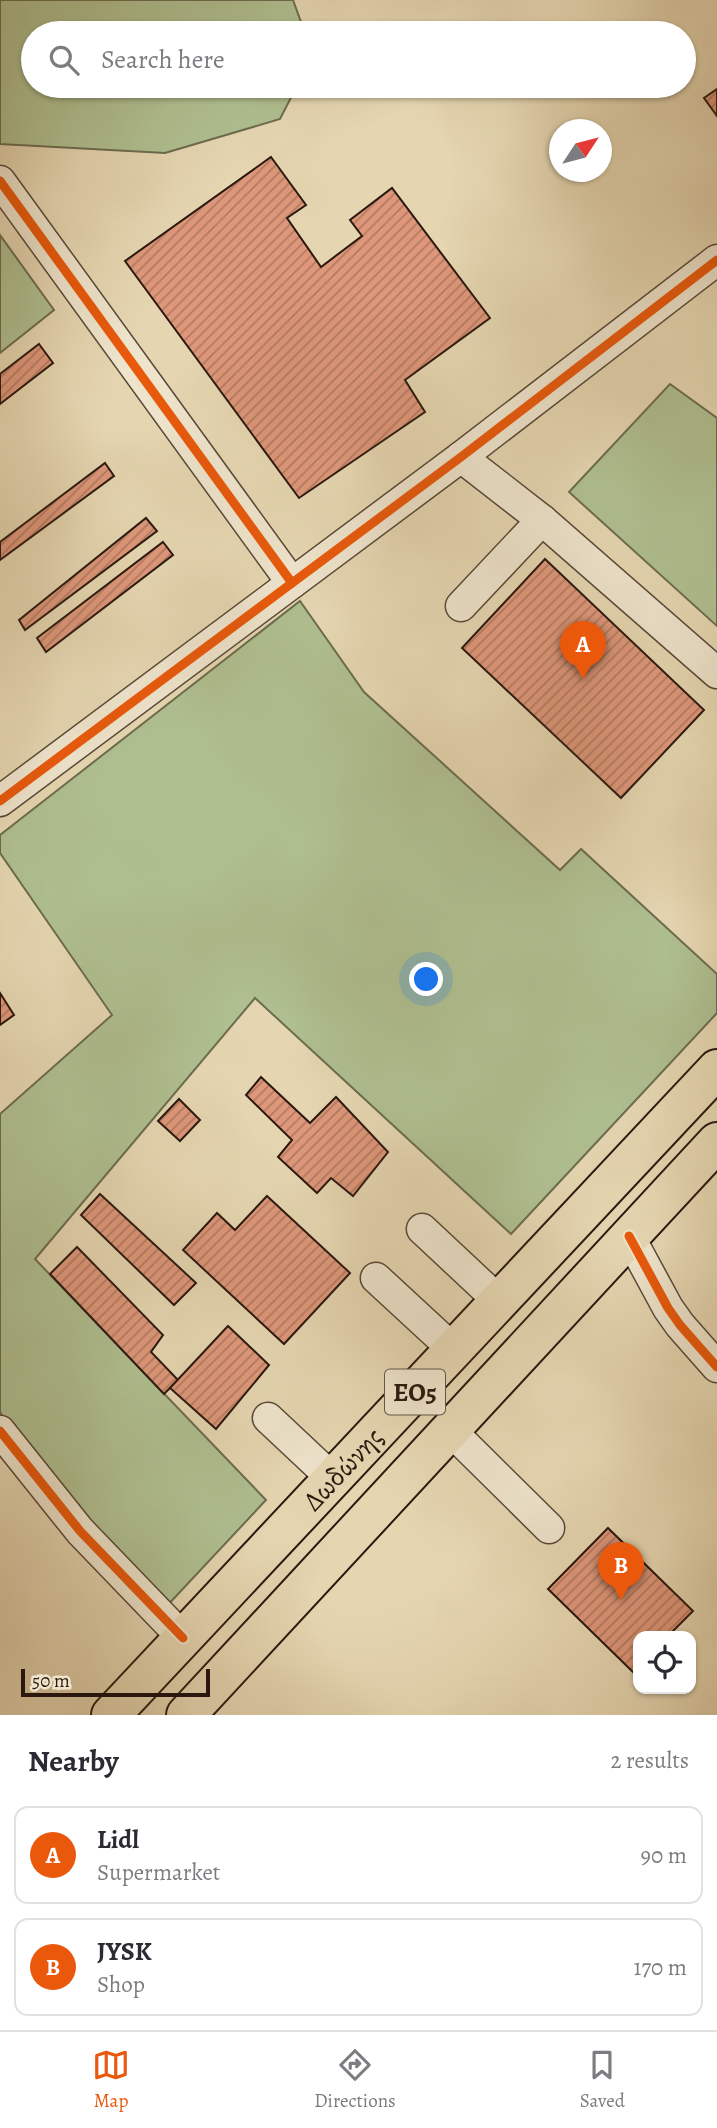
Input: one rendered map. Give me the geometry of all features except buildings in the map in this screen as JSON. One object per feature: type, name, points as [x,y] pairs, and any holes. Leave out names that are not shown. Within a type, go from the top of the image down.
[{"type":"main road","name":"Δωδώνης","points":[[111,1715],[717,1069]]},
{"type":"main road","name":"Δωδώνης","points":[[186,1715],[717,1142]]},
{"type":"street","points":[[0,181],[292,583]]},
{"type":"street","points":[[0,801],[461,457],[717,260]]},
{"type":"street","points":[[461,457],[542,520],[717,673]]},
{"type":"street","points":[[461,606],[542,520]]},
{"type":"street","points":[[422,1229],[499,1302]]},
{"type":"street","points":[[629,1236],[668,1308],[717,1367]]},
{"type":"street","points":[[376,1278],[454,1350]]},
{"type":"street","points":[[268,1418],[333,1479]]},
{"type":"street","points":[[0,1430],[80,1531],[183,1638]]},
{"type":"street","points":[[450,1430],[549,1528]]},
{"type":"green space","points":[[0,0],[293,0],[301,21],[21,21],[21,98],[291,98],[280,119],[165,153],[0,144]]},
{"type":"green space","points":[[0,235],[54,310],[0,353]]},
{"type":"green space","points":[[670,384],[717,418],[717,626],[569,492]]},
{"type":"green space","points":[[300,601],[364,692],[560,870],[581,849],[717,974],[717,1013],[511,1234],[255,998],[35,1259],[266,1500],[165,1608],[13,1432],[0,1412],[0,1114],[112,1015],[0,853],[0,835]]},
{"type":"cycle path","points":[[0,181],[292,583]]},
{"type":"cycle path","points":[[0,801],[461,457],[717,260]]},
{"type":"cycle path","points":[[629,1236],[668,1308],[717,1367]]},
{"type":"cycle path","points":[[0,1431],[80,1531],[183,1638]]},
{"type":"place","name":"Lidl","points":[[583,679]]},
{"type":"place","name":"JYSK","points":[[621,1600]]}]
